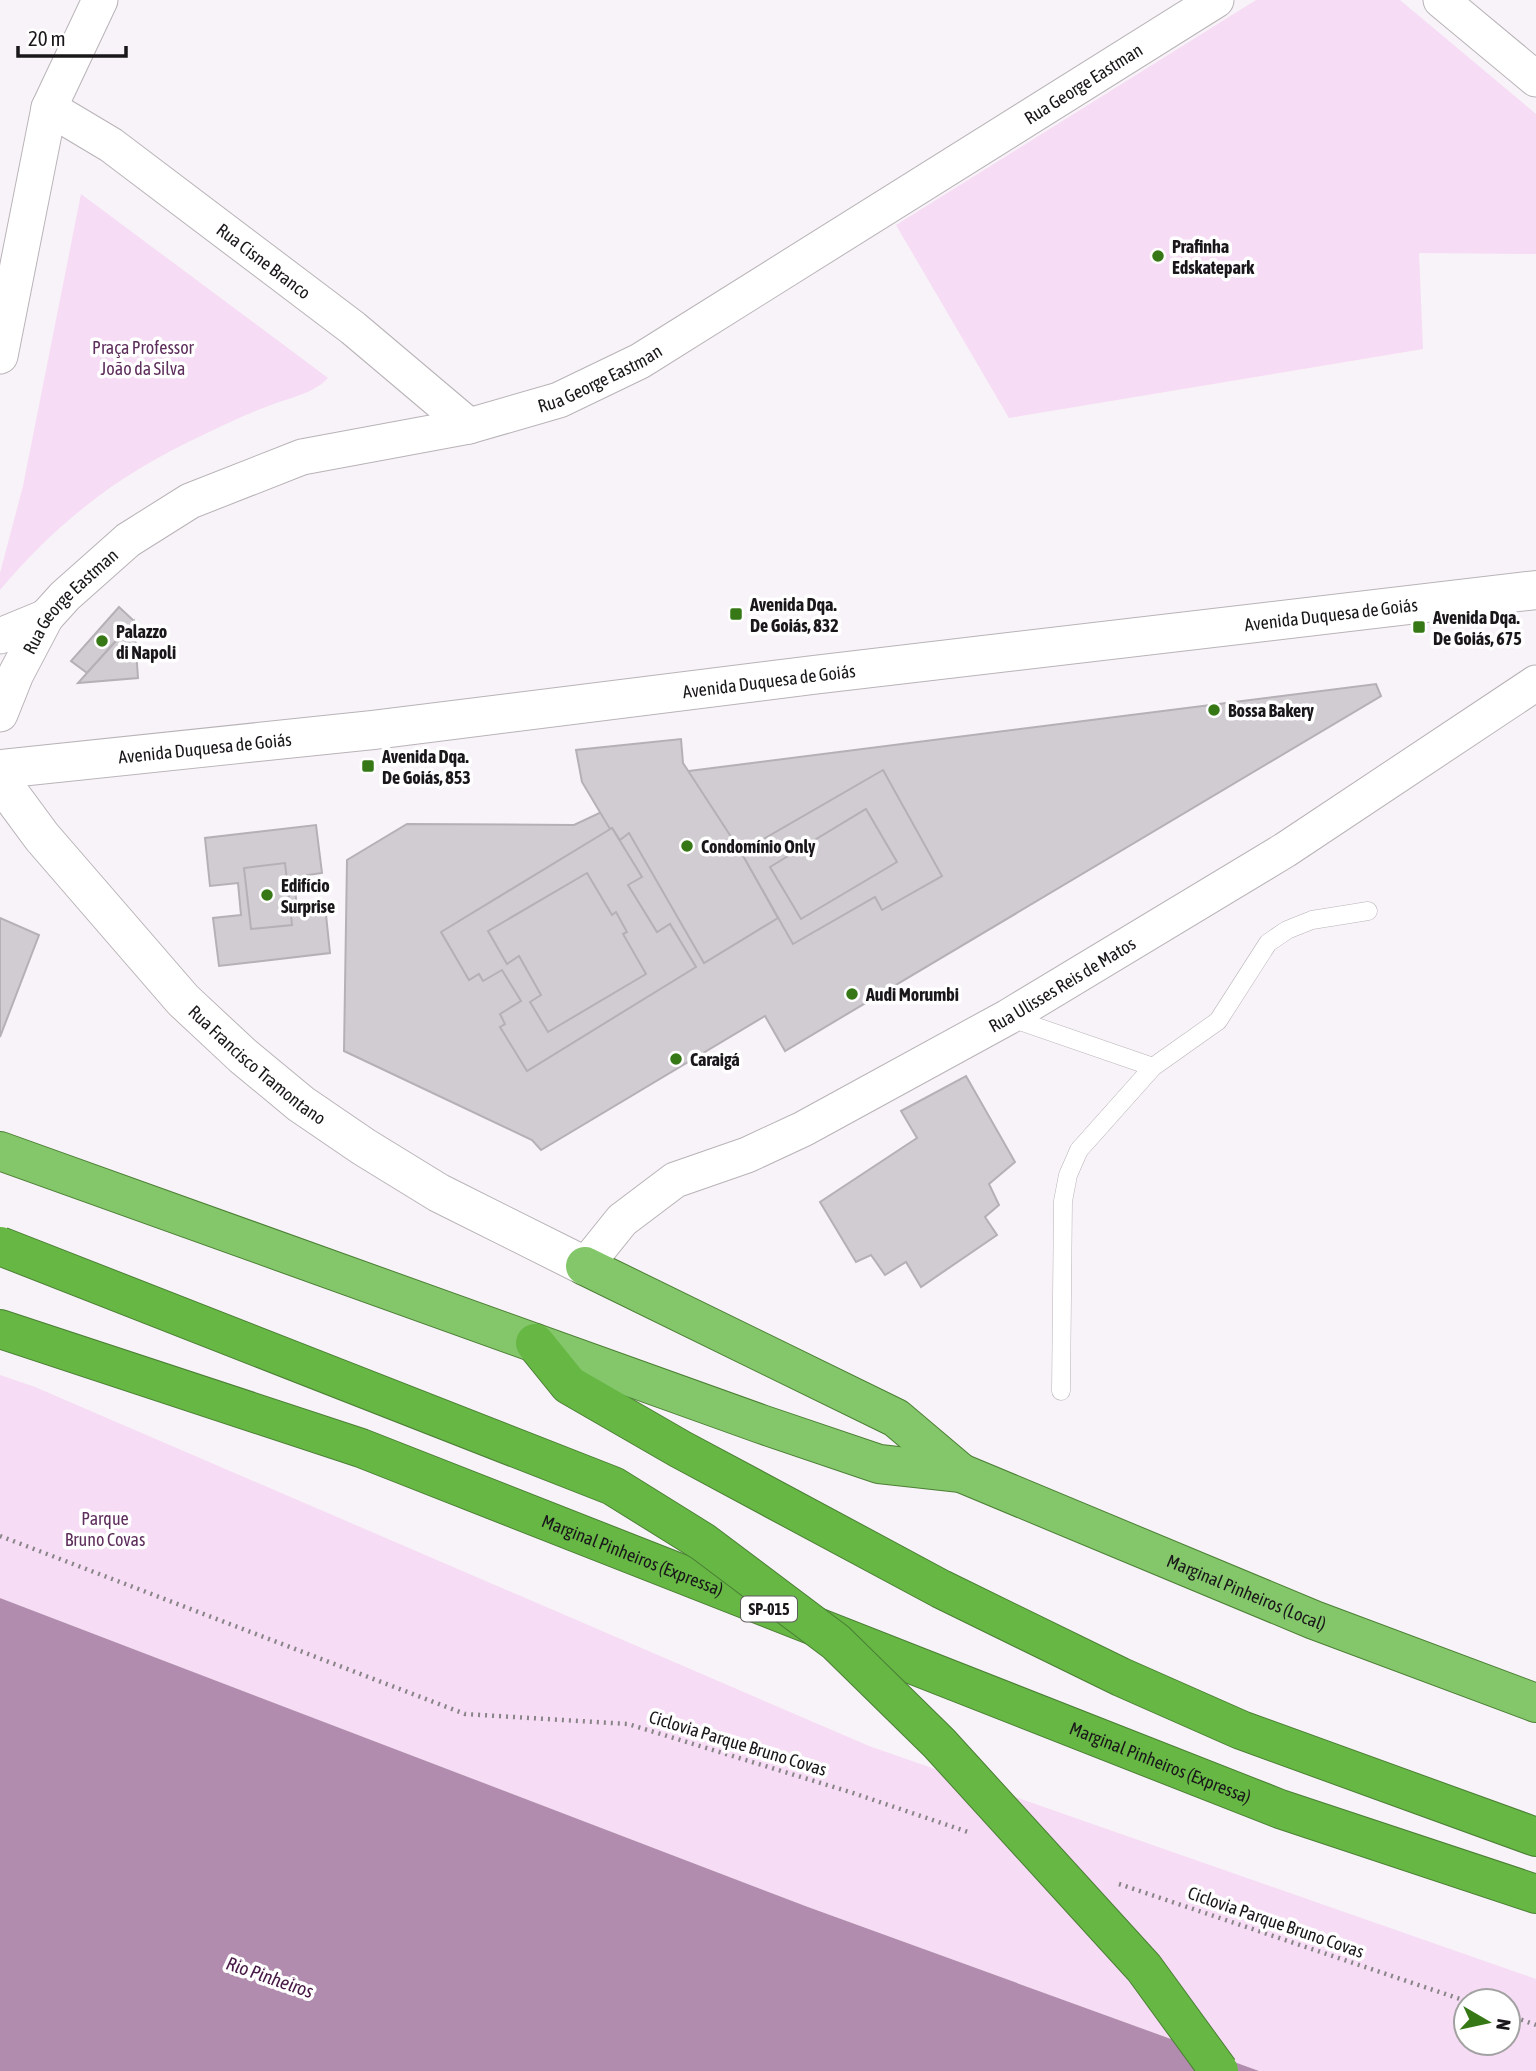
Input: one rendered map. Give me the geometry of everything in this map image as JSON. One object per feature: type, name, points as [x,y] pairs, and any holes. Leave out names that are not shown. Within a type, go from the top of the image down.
[{"type":"highway","points":[[0,1151],[748,1420],[879,1464],[961,1473]]},
{"type":"highway","points":[[0,1246],[613,1486],[704,1542],[836,1642],[939,1743],[1144,1968],[1219,2071]]},
{"type":"highway","points":[[585,1266],[896,1418],[961,1473]]},
{"type":"highway","name":"Marginal Pinheiros (Expressa)","points":[[0,1329],[361,1448],[1280,1809],[1536,1894]]},
{"type":"highway","points":[[535,1343],[569,1385],[940,1589],[1121,1677],[1241,1730],[1536,1837]]},
{"type":"highway","name":"Marginal Pinheiros (Local)","points":[[961,1473],[1314,1620],[1536,1703]]},
{"type":"street","points":[[0,356],[49,108],[100,0]]},
{"type":"street","name":"Rua George Eastman","points":[[0,714],[16,674],[46,617],[128,540],[190,501],[302,457],[469,426],[559,400],[640,361],[1216,0]]},
{"type":"street","points":[[1441,0],[1536,78]]},
{"type":"street","name":"Rua Cisne Branco","points":[[49,108],[111,145],[353,328],[469,426]]},
{"type":"street","name":"Avenida Duquesa de Goiás","points":[[0,769],[387,729],[813,675],[1536,590]]},
{"type":"street","points":[[0,636],[46,617]]},
{"type":"street","name":"Rua Ulisses Reis de Matos","points":[[585,1266],[622,1220],[675,1180],[747,1154],[803,1129],[1008,1017],[1285,850],[1536,683]]},
{"type":"street","name":"Rua Francisco Tramontano","points":[[0,780],[42,837],[183,999],[243,1056],[301,1104],[363,1147],[439,1194],[585,1266]]},
{"type":"lane","points":[[1062,1391],[1063,1201],[1068,1175],[1079,1150],[1153,1067],[1218,1021],[1268,943],[1287,930],[1312,920],[1368,911]]},
{"type":"lane","points":[[1008,1017],[1153,1067]]},
{"type":"path","name":"Ciclovia Parque Bruno Covas","points":[[0,1535],[465,1714],[628,1724],[850,1792],[968,1832]]},
{"type":"path","name":"Ciclovia Parque Bruno Covas","points":[[1113,1882],[1452,1996]]},
{"type":"green space","points":[[1256,0],[1400,0],[1536,114],[1536,254],[1419,253],[1423,349],[1009,418],[896,225]]},
{"type":"green space","name":"Praça Professor João da Silva","points":[[81,194],[328,378],[309,391],[247,415],[176,448],[120,481],[70,519],[0,590],[0,573],[23,486]]},
{"type":"green space","name":"Parque Bruno Covas","points":[[0,1375],[35,1387],[869,1746],[1536,1979],[1536,2071],[1259,2071],[808,1907],[0,1598]]},
{"type":"water","name":"Rio Pinheiros","points":[[0,1598],[808,1907],[1259,2071],[0,2071]]},
{"type":"building","name":"Palazzo di Napoli","points":[[119,607],[134,621],[87,673],[71,661]]},
{"type":"building","points":[[134,621],[138,678],[78,683],[87,673]]},
{"type":"building","points":[[1376,684],[1381,696],[785,1051],[765,1016],[541,1150],[532,1140],[344,1051],[347,860],[407,824],[574,825],[689,771]]},
{"type":"building","name":"Condomínio Only","points":[[681,739],[683,763],[741,852],[778,918],[704,963],[629,833],[620,840],[612,828],[610,829],[582,782],[576,750]]},
{"type":"building","points":[[883,770],[942,876],[882,910],[875,897],[793,944],[741,852]]},
{"type":"building","points":[[866,809],[897,862],[801,919],[770,867]]},
{"type":"building","name":"Edifício Surprise","points":[[316,825],[322,873],[294,877],[297,909],[325,905],[330,953],[219,966],[213,918],[241,915],[238,883],[210,886],[205,838]]},
{"type":"building","points":[[612,828],[642,877],[628,885],[657,932],[670,924],[696,967],[527,1071],[500,1027],[505,1024],[500,1014],[521,1001],[502,970],[483,981],[479,974],[469,980],[441,932]]},
{"type":"building","points":[[285,863],[292,925],[251,929],[244,868]]},
{"type":"building","points":[[587,873],[612,915],[616,912],[627,932],[623,934],[646,974],[548,1032],[530,1002],[541,995],[519,956],[507,964],[488,931]]},
{"type":"building","points":[[0,918],[39,935],[0,1037]]},
{"type":"building","points":[[966,1076],[1015,1162],[989,1184],[999,1205],[985,1217],[997,1235],[921,1287],[906,1262],[885,1275],[871,1255],[856,1262],[820,1202],[917,1138],[901,1111]]},
{"type":"place","name":"Prafinha Edskatepark","points":[[1158,256]]},
{"type":"place","name":"Avenida Dqa. De Goiás, 832","points":[[736,614]]},
{"type":"place","name":"Avenida Dqa. De Goiás, 675","points":[[1419,627]]},
{"type":"place","name":"Palazzo di Napoli","points":[[102,641]]},
{"type":"place","name":"Bossa Bakery","points":[[1214,710]]},
{"type":"place","name":"Avenida Dqa. De Goiás, 853","points":[[368,766]]},
{"type":"place","name":"Condomínio Only","points":[[687,846]]},
{"type":"place","name":"Edifício Surprise","points":[[267,895]]},
{"type":"place","name":"Audi Morumbi","points":[[852,994]]},
{"type":"place","name":"Caraigá","points":[[676,1059]]}]
